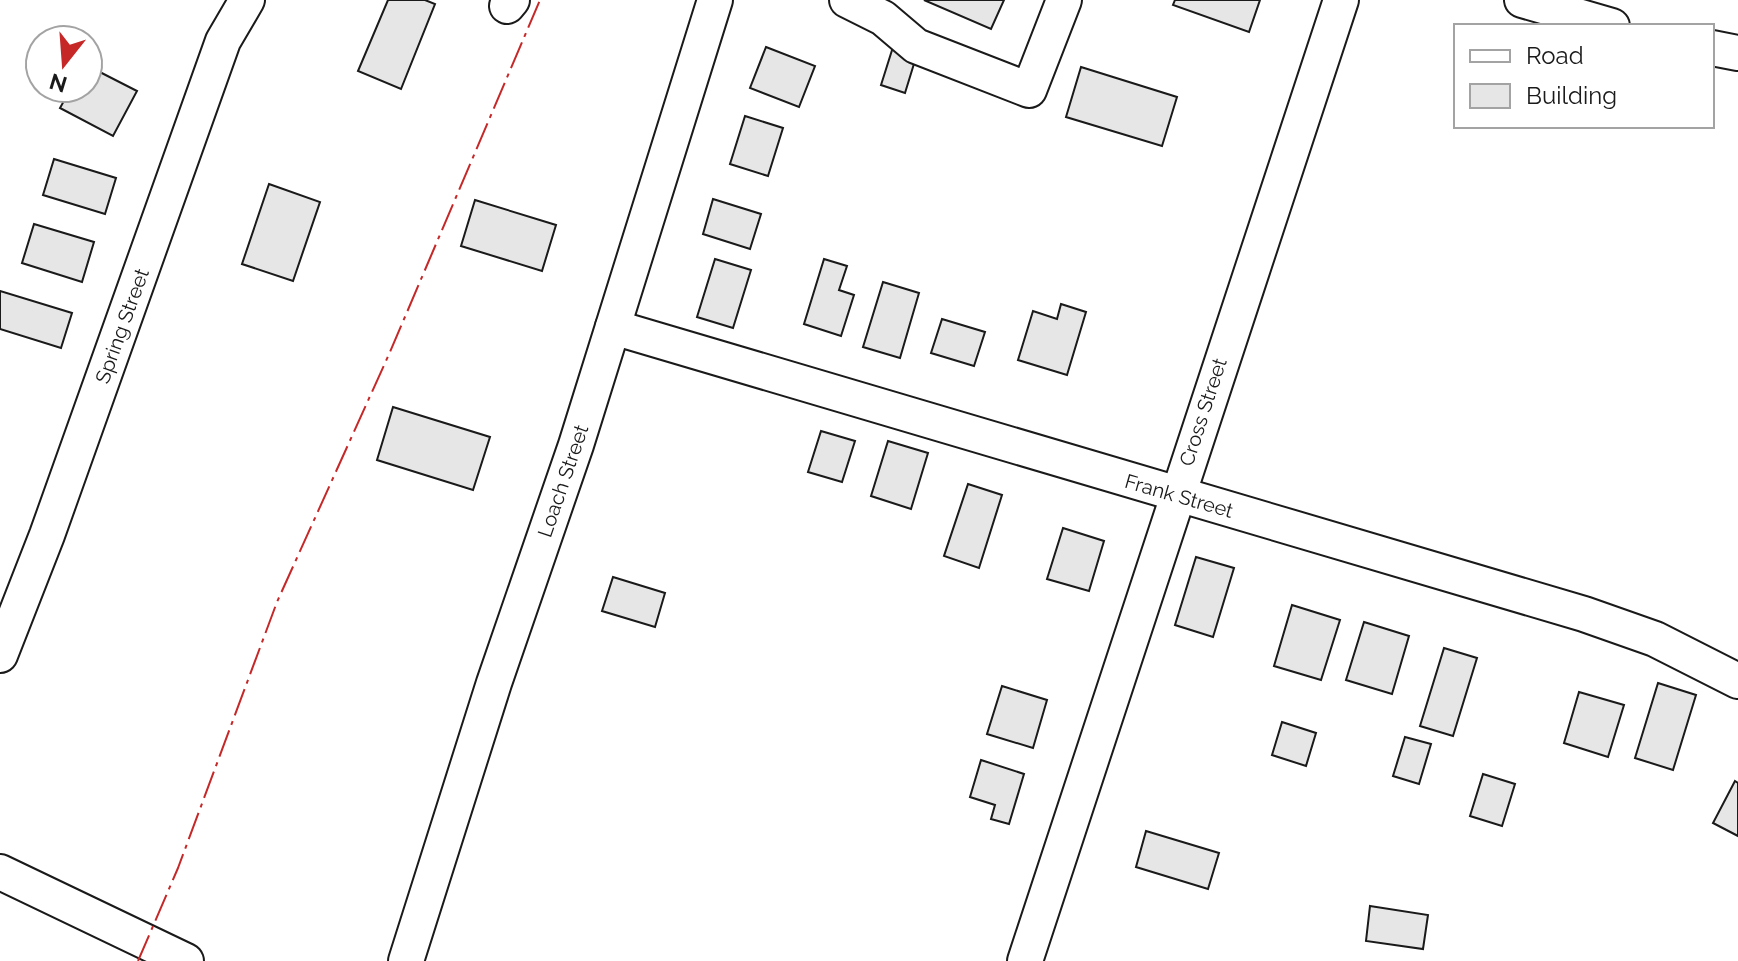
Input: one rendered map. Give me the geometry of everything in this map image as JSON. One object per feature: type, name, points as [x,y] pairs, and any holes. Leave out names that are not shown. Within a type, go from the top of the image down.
[{"type":"street","name":"Spring Street","points":[[0,655],[47,535],[223,41],[247,0]]},
{"type":"street","name":"Loach Street","points":[[406,961],[494,683],[613,327],[715,0]]},
{"type":"street","points":[[847,0],[883,18],[916,46],[1029,90],[1064,0]]},
{"type":"street","name":"Cross Street","points":[[1025,961],[1341,0]]},
{"type":"street","points":[[1522,0],[1605,24]]},
{"type":"street","points":[[1714,48],[1738,53]]},
{"type":"street","name":"Frank Street","points":[[613,327],[1584,614],[1655,639],[1738,681]]},
{"type":"street","points":[[0,872],[186,961]]},
{"type":"building","points":[[388,0],[425,0],[435,4],[401,89],[358,71]]},
{"type":"building","points":[[924,0],[1004,0],[991,29]]},
{"type":"building","points":[[1175,0],[1260,0],[1249,32],[1173,5]]},
{"type":"building","points":[[766,47],[815,66],[799,107],[750,88]]},
{"type":"building","points":[[893,47],[917,54],[905,93],[881,85]]},
{"type":"building","points":[[1081,67],[1177,97],[1162,146],[1066,117]]},
{"type":"building","points":[[104,74],[137,91],[113,136],[60,108],[62,104],[104,104]]},
{"type":"building","points":[[745,116],[783,128],[768,176],[730,164]]},
{"type":"building","points":[[54,159],[116,178],[105,214],[43,195]]},
{"type":"building","points":[[269,184],[320,202],[293,281],[242,264]]},
{"type":"building","points":[[713,199],[761,214],[750,249],[703,234]]},
{"type":"building","points":[[475,200],[556,225],[542,271],[461,246]]},
{"type":"building","points":[[34,224],[94,242],[82,282],[22,263]]},
{"type":"building","points":[[715,259],[751,270],[733,328],[697,317]]},
{"type":"building","points":[[824,259],[847,266],[839,290],[854,295],[841,336],[804,324]]},
{"type":"building","points":[[883,282],[919,293],[900,358],[863,347]]},
{"type":"building","points":[[0,291],[72,313],[61,348],[0,329]]},
{"type":"building","points":[[1061,304],[1086,312],[1067,375],[1018,360],[1033,311],[1057,319]]},
{"type":"building","points":[[942,319],[985,332],[974,366],[931,353]]},
{"type":"building","points":[[393,407],[490,437],[473,490],[377,460]]},
{"type":"building","points":[[821,431],[855,441],[842,482],[808,472]]},
{"type":"building","points":[[888,441],[928,453],[911,509],[871,496]]},
{"type":"building","points":[[968,484],[1002,495],[979,568],[944,556]]},
{"type":"building","points":[[1063,528],[1104,541],[1089,591],[1047,579]]},
{"type":"building","points":[[1196,557],[1234,568],[1213,637],[1175,625]]},
{"type":"building","points":[[613,577],[665,593],[655,627],[602,611]]},
{"type":"building","points":[[1292,605],[1340,620],[1321,680],[1274,666]]},
{"type":"building","points":[[1364,622],[1409,636],[1392,694],[1346,680]]},
{"type":"building","points":[[1444,648],[1477,658],[1453,736],[1420,726]]},
{"type":"building","points":[[1658,683],[1696,695],[1673,770],[1635,758]]},
{"type":"building","points":[[1002,686],[1047,700],[1033,748],[987,734]]},
{"type":"building","points":[[1579,692],[1624,705],[1608,757],[1564,743]]},
{"type":"building","points":[[1282,722],[1316,733],[1306,766],[1272,755]]},
{"type":"building","points":[[1405,737],[1431,744],[1419,784],[1393,776]]},
{"type":"building","points":[[981,760],[1024,774],[1009,824],[991,819],[995,805],[970,797]]},
{"type":"building","points":[[1483,774],[1515,784],[1502,826],[1470,816]]},
{"type":"building","points":[[1735,781],[1738,783],[1738,836],[1713,823]]},
{"type":"building","points":[[1146,831],[1219,853],[1208,889],[1136,867]]},
{"type":"building","points":[[1370,906],[1428,915],[1423,949],[1366,941]]},
{"type":"power","points":[[138,961],[178,868],[277,602],[390,352],[540,0]]}]
